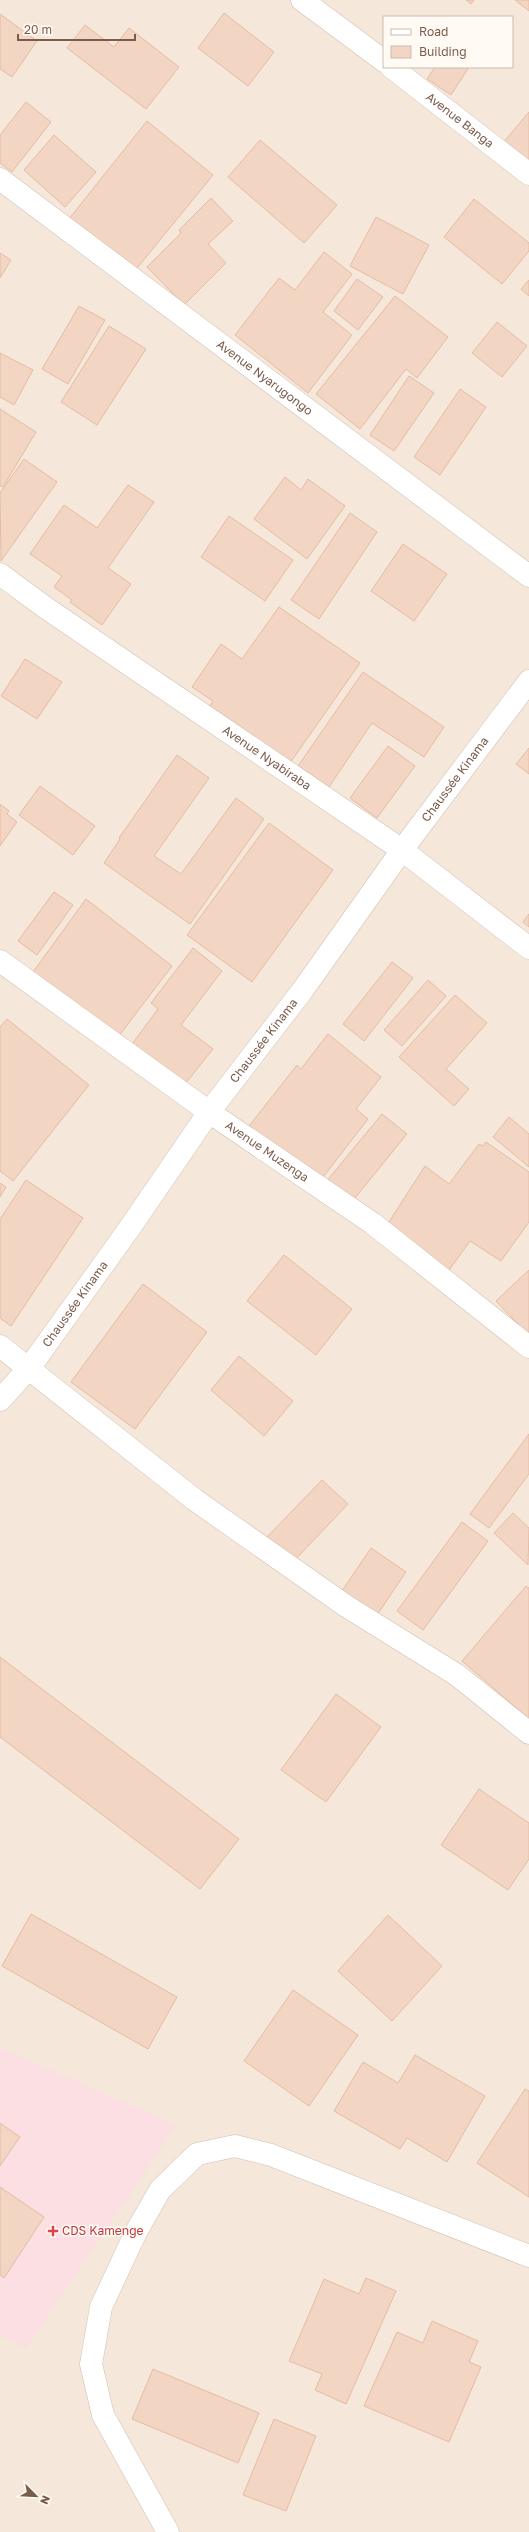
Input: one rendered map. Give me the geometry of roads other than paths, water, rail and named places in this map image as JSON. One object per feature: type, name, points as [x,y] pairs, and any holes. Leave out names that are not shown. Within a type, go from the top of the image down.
[{"type":"street","points":[[302,0],[383,60]]},
{"type":"street","name":"Avenue Banga","points":[[392,68],[529,174]]},
{"type":"street","name":"Avenue Nyarugongo","points":[[0,179],[529,576]]},
{"type":"street","name":"Avenue Nyabiraba","points":[[0,574],[46,608],[402,850],[529,948]]},
{"type":"street","name":"Chaussée Kinama","points":[[0,1400],[30,1367],[131,1226],[209,1112],[302,991],[402,850],[529,681]]},
{"type":"street","name":"Avenue Muzenga","points":[[0,961],[209,1112],[372,1223],[529,1347]]},
{"type":"street","points":[[0,1346],[30,1367],[195,1500],[346,1606],[457,1675],[529,1733]]},
{"type":"street","points":[[168,2532],[103,2415],[91,2364],[101,2307],[136,2232],[160,2190],[197,2154],[235,2146],[271,2155],[529,2256]]},
{"type":"place","name":"CDS Kamenge","points":[[53,2231]]}]
